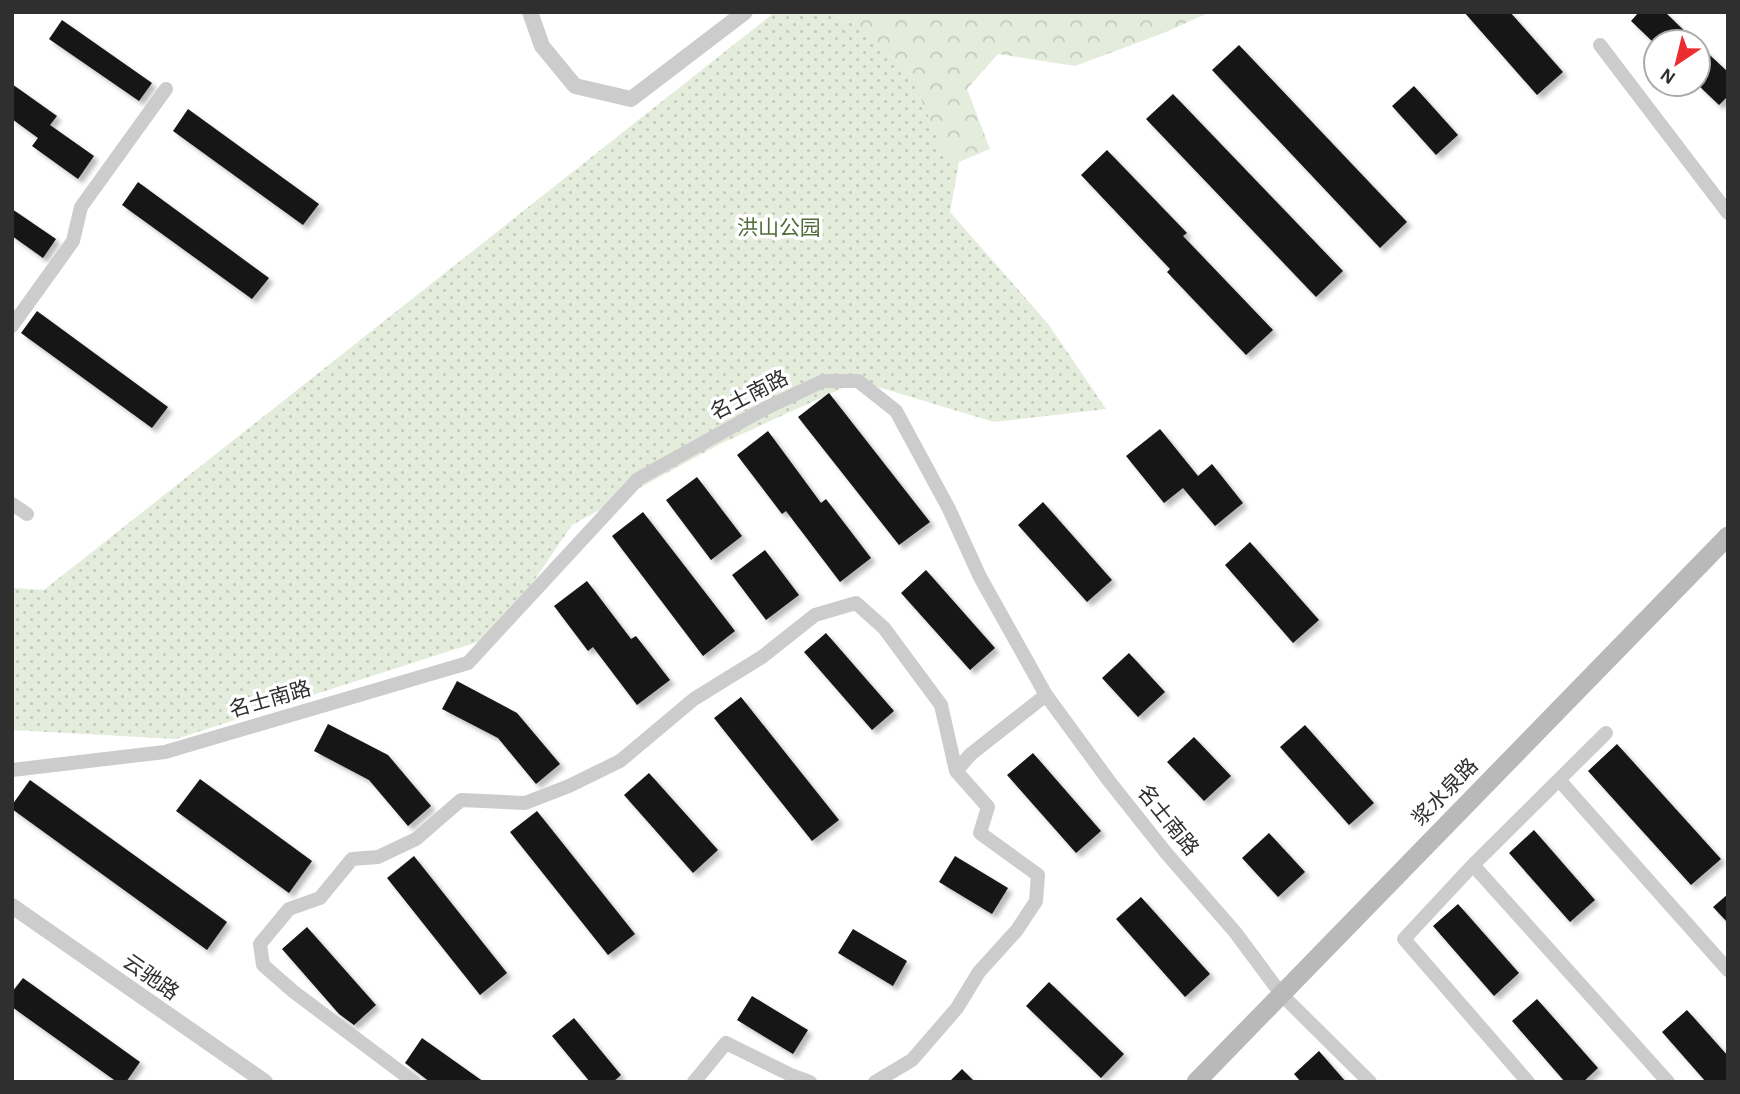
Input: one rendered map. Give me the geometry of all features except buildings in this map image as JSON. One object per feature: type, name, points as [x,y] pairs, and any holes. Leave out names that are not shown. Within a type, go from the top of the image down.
[{"type":"main road","name":"浆水泉路","points":[[1196,1082],[1728,536]]},
{"type":"street","points":[[530,12],[542,46],[575,86],[631,99],[745,12]]},
{"type":"street","points":[[1600,45],[1728,213]]},
{"type":"street","points":[[12,326],[73,241],[81,207],[166,89]]},
{"type":"street","name":"名士南路","points":[[12,770],[164,752],[468,663],[638,479],[764,409],[823,381],[858,381],[896,411],[949,509],[980,578],[1046,695],[1109,781],[1167,854],[1235,932],[1280,994],[1370,1082]]},
{"type":"street","points":[[12,504],[27,514]]},
{"type":"street","points":[[414,1082],[293,992],[263,965],[260,944],[289,909],[320,898],[352,859],[378,857],[416,839],[461,800],[525,803],[569,786],[620,761],[694,699],[762,657],[815,615],[856,603],[884,628],[941,705],[956,771],[988,807],[981,833],[1038,875],[1035,901],[1017,930],[979,972],[957,1008],[912,1060],[875,1082]]},
{"type":"street","points":[[956,771],[971,754],[1046,695]]},
{"type":"street","points":[[1528,1082],[1404,939],[1473,865],[1606,733]]},
{"type":"street","points":[[1559,780],[1728,970]]},
{"type":"street","points":[[1473,865],[1668,1082]]},
{"type":"street","name":"云驰路","points":[[12,906],[265,1082]]},
{"type":"street","points":[[694,1082],[726,1043],[810,1082]]},
{"type":"green space","name":"洪山公园","points":[[775,12],[823,12],[858,25],[910,73],[959,162],[950,212],[1049,325],[1106,409],[994,422],[858,381],[720,444],[572,525],[496,636],[176,739],[12,730],[12,588],[44,590]]},
{"type":"green space","points":[[823,12],[1210,12],[1166,32],[1075,66],[998,54],[967,89],[990,149],[959,162],[944,153],[910,73],[858,25]]}]
